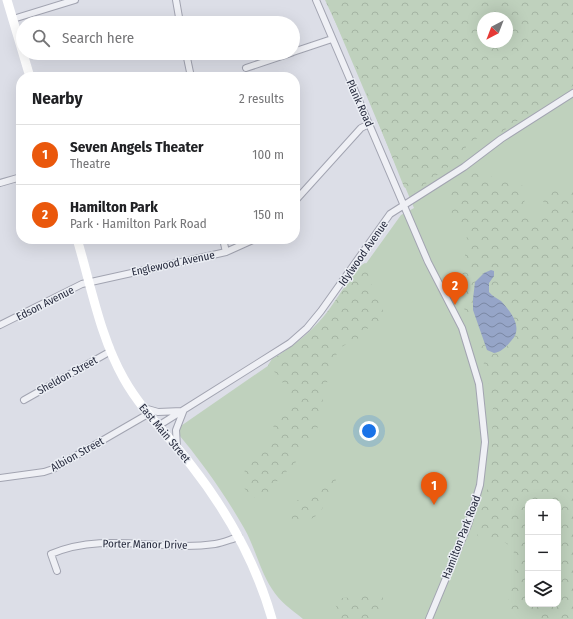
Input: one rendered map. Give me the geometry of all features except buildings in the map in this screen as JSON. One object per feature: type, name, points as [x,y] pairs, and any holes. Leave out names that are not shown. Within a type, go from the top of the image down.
[{"type":"main road","points":[[7,0],[16,29]]},
{"type":"main road","points":[[25,60],[29,72]]},
{"type":"main road","name":"East Main Street","points":[[79,244],[111,351],[124,380],[145,410],[218,501],[239,537],[257,577],[272,619]]},
{"type":"street","points":[[23,16],[75,0]]},
{"type":"street","points":[[176,0],[179,16]]},
{"type":"street","name":"Plank Road","points":[[316,0],[404,205]]},
{"type":"street","points":[[300,50],[332,39]]},
{"type":"street","points":[[187,60],[190,72]]},
{"type":"street","points":[[246,68],[271,60]]},
{"type":"street","name":"Idylwood Avenue","points":[[158,426],[290,343],[307,328],[322,311],[390,214],[416,199],[464,167],[501,138],[573,93]]},
{"type":"street","points":[[300,195],[361,128],[369,124]]},
{"type":"street","points":[[0,183],[16,178]]},
{"type":"street","name":"Hamilton Park Road","points":[[404,205],[432,271],[466,338],[480,384],[484,423],[484,464],[477,497],[468,525],[429,619]]},
{"type":"street","points":[[224,244],[226,252]]},
{"type":"street","name":"Englewood Avenue","points":[[90,282],[226,252],[244,244]]},
{"type":"street","name":"Edson Avenue","points":[[0,325],[90,282]]},
{"type":"street","name":"Sheldon Street","points":[[24,400],[111,351]]},
{"type":"street","name":"Idylwood Avenue","points":[[145,410],[158,412],[184,410]]},
{"type":"street","name":"Albion Street","points":[[0,478],[49,471],[145,410]]},
{"type":"street","points":[[177,448],[176,430],[184,410]]},
{"type":"street","name":"Porter Manor Drive","points":[[57,571],[51,554],[83,544],[100,542],[177,546],[200,545],[216,544],[239,537]]},
{"type":"green space","points":[[325,0],[573,0],[573,86],[523,117],[499,134],[495,135],[489,133],[469,142],[459,159],[416,191],[412,192],[404,187],[355,64]]},
{"type":"green space","points":[[326,0],[573,0],[573,619],[303,619],[286,605],[275,593],[264,575],[248,535],[236,515],[212,478],[175,430],[304,341],[342,297],[401,215],[414,208]]},
{"type":"green space","points":[[480,170],[487,172],[494,179],[507,179],[523,186],[526,192],[523,210],[533,221],[540,219],[544,212],[543,196],[551,188],[557,187],[573,191],[573,619],[543,619],[524,611],[514,618],[503,605],[510,598],[515,571],[515,555],[512,548],[505,542],[495,538],[477,535],[481,504],[490,482],[493,403],[485,366],[477,349],[485,344],[487,350],[504,349],[514,338],[517,326],[511,314],[489,292],[489,284],[494,272],[491,270],[481,275],[478,279],[473,294],[474,312],[472,317],[466,313],[459,296],[464,278],[459,264],[465,256],[465,249],[468,241],[465,232],[451,212],[450,198],[453,186]]},
{"type":"green space","points":[[365,263],[370,265],[368,271],[369,277],[381,303],[383,319],[376,325],[369,327],[359,338],[339,348],[330,371],[319,423],[313,441],[299,453],[297,461],[278,480],[272,490],[253,498],[244,488],[245,461],[258,448],[272,440],[274,422],[281,418],[292,405],[282,381],[277,374],[269,368],[268,365],[272,359],[300,340],[319,322],[356,271]]},
{"type":"green space","points":[[332,475],[336,477],[335,482],[326,496],[323,507],[316,516],[312,519],[303,521],[289,517],[288,513],[295,502]]},
{"type":"green space","points":[[373,591],[383,597],[382,608],[378,619],[339,619],[339,612],[334,602],[335,599],[360,597]]},
{"type":"water","points":[[491,270],[494,271],[494,276],[489,283],[489,292],[505,305],[515,320],[516,326],[515,336],[511,341],[499,352],[494,353],[487,350],[473,310],[475,282],[484,273]]},
{"type":"place","name":"Hamilton Park","points":[[455,305]]},
{"type":"place","name":"Seven Angels Theater","points":[[434,505]]}]
